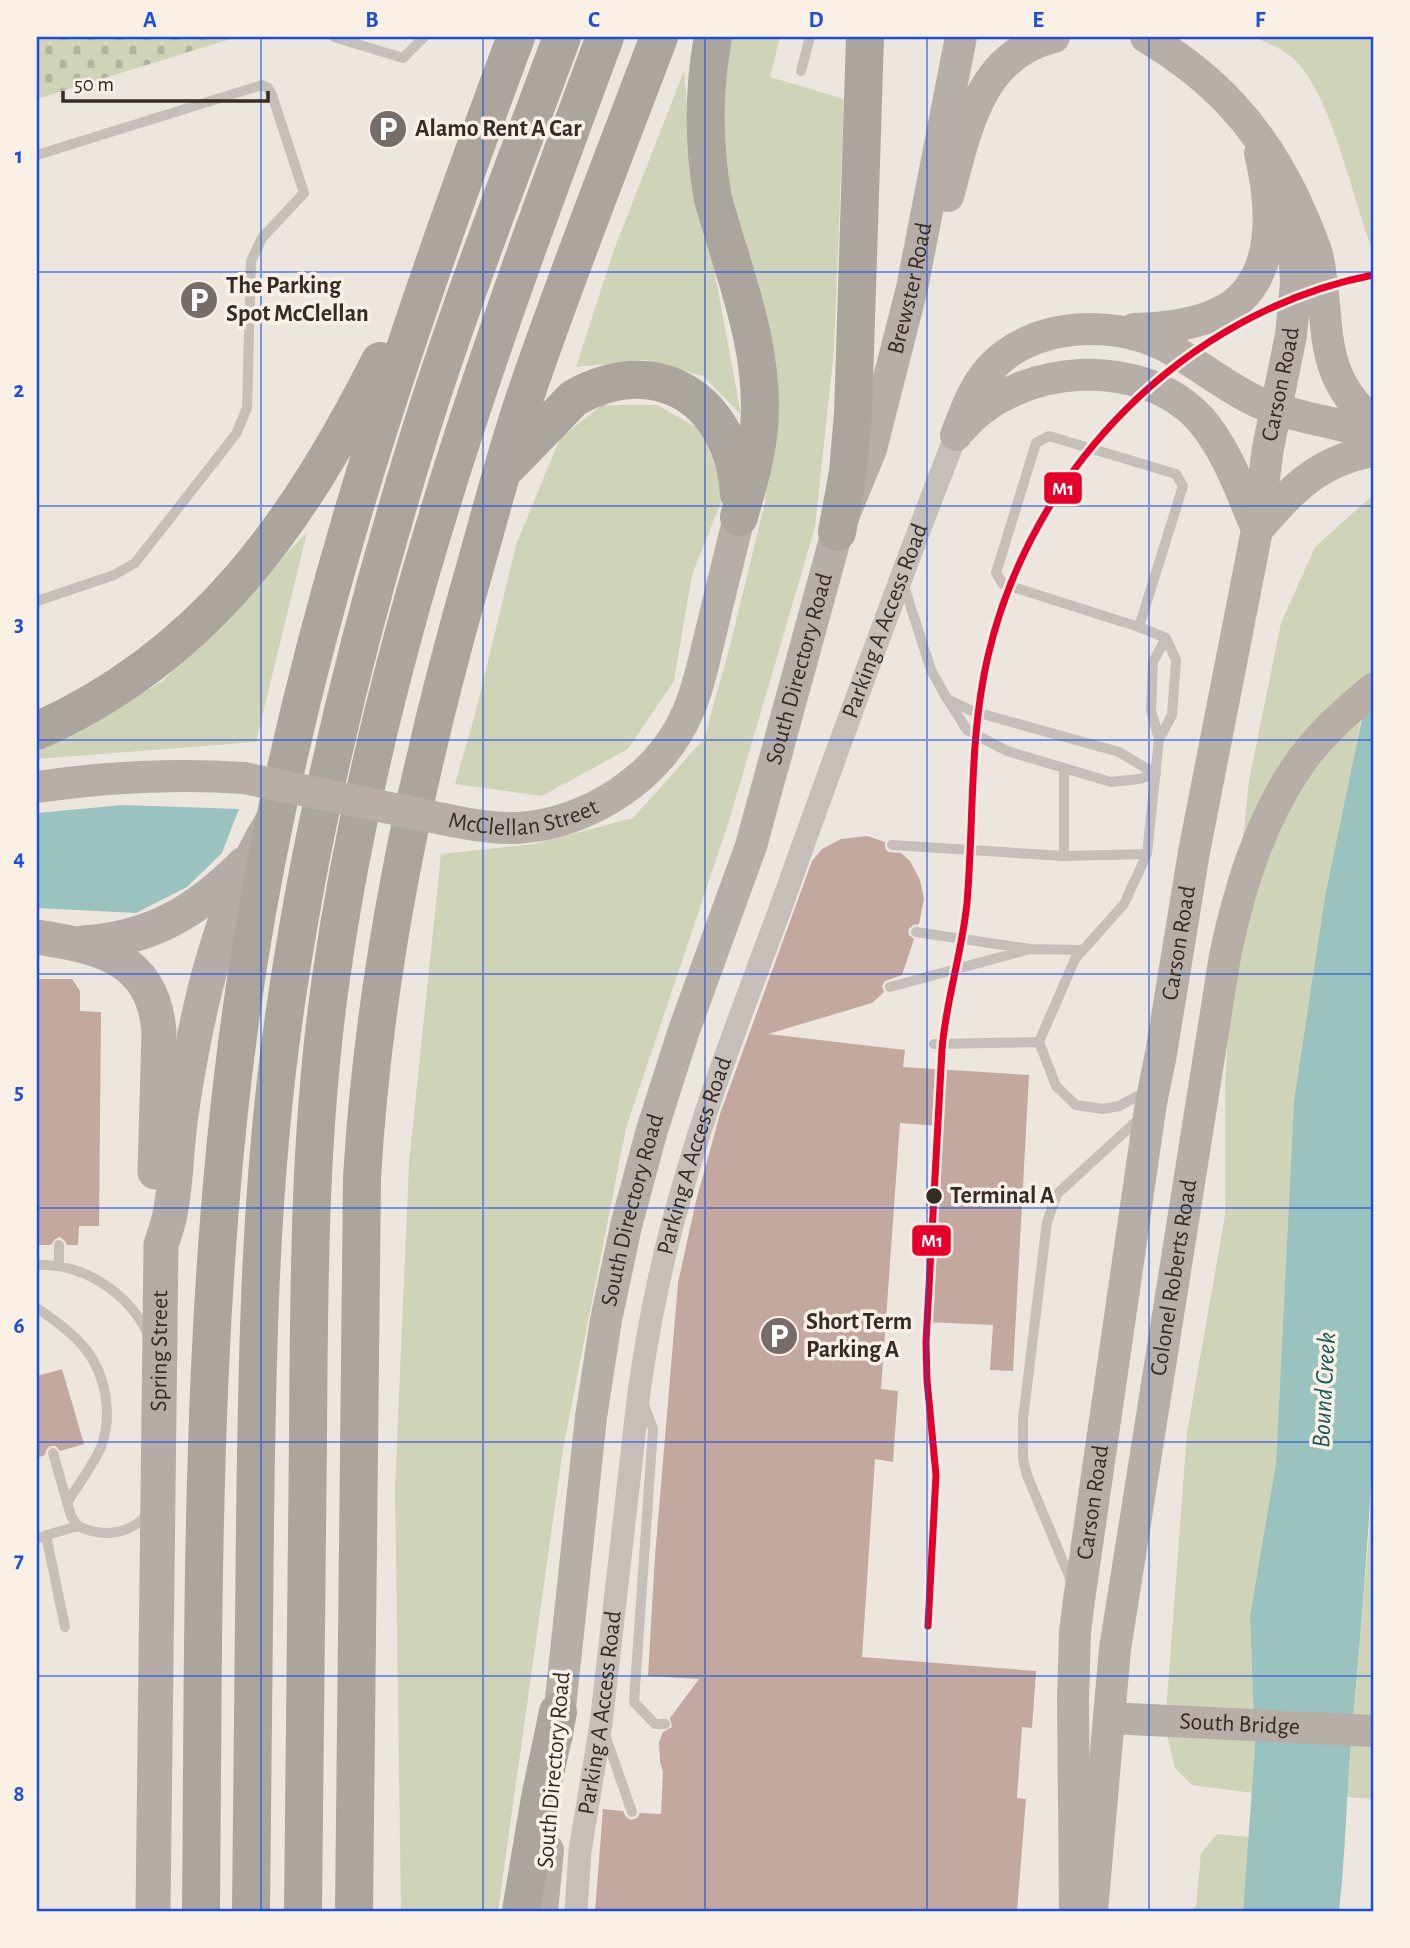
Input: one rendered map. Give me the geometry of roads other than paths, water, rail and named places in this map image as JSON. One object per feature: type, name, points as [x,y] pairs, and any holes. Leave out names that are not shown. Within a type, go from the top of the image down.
[{"type":"highway","points":[[201,1911],[206,1470],[216,1261],[241,1014],[257,914],[321,621],[347,528],[441,240],[516,37]]},
{"type":"highway","points":[[251,1911],[257,1370],[261,1271],[271,1120],[295,945],[339,727],[390,531],[451,341],[562,37]]},
{"type":"highway","points":[[303,1911],[313,1178],[324,1028],[339,929],[379,735],[430,540],[491,350],[606,37]]},
{"type":"highway","points":[[354,1911],[361,1229],[369,1079],[390,930],[416,792],[455,637],[525,395],[659,37]]},
{"type":"highway","points":[[713,37],[705,97],[705,138],[710,178],[751,331],[759,380],[758,438],[739,517]]},
{"type":"highway","points":[[837,532],[848,472],[853,414],[865,37]]},
{"type":"highway","points":[[37,731],[98,701],[138,675],[199,624],[249,569],[329,455],[441,240]]},
{"type":"highway","points":[[502,474],[574,398],[613,382],[656,382],[671,386],[697,401],[723,429],[736,473],[739,517]]},
{"type":"highway","points":[[521,1911],[558,1712]]},
{"type":"main road","name":"Spring Street","points":[[153,1911],[161,1245],[170,1214],[181,1109],[203,996],[225,919],[249,859],[278,810]]},
{"type":"main road","points":[[79,944],[131,937],[168,923],[204,900],[249,859]]},
{"type":"main road","points":[[37,937],[79,944],[111,954],[135,972],[146,985],[157,1014],[155,1208],[161,1245]]},
{"type":"street","name":"Brewster Road","points":[[837,532],[871,450],[912,288],[961,37]]},
{"type":"street","points":[[912,288],[939,230],[971,116],[980,95],[997,72],[1020,51],[1054,37]]},
{"type":"street","name":"Carson Road","points":[[1075,1911],[1073,1698],[1079,1600],[1153,1095],[1194,852],[1257,530],[1268,448],[1295,301],[1296,263],[1291,192],[1267,148],[1234,106],[1201,74],[1146,37]]},
{"type":"street","points":[[1116,330],[1165,328],[1199,321],[1230,306],[1252,283],[1260,270],[1265,253],[1269,215],[1266,179],[1250,125]]},
{"type":"street","points":[[1291,192],[1312,236],[1317,254],[1332,365],[1345,391],[1373,422]]},
{"type":"street","name":"Parking A Access Road","points":[[576,1911],[580,1851],[601,1724],[639,1392],[671,1231],[700,1130],[901,575],[979,382],[1007,353],[1026,342],[1067,331],[1116,330],[1164,345],[1239,392],[1277,410],[1373,434]]},
{"type":"street","name":"Parking A Access Road","points":[[956,435],[983,408],[999,397],[1037,380],[1058,376],[1104,376],[1146,385],[1166,393],[1182,404],[1206,427],[1234,475],[1257,530]]},
{"type":"street","points":[[1257,530],[1285,499],[1316,472],[1340,459],[1373,451]]},
{"type":"street","name":"McClellan Street","points":[[37,787],[161,774],[244,778],[494,828],[537,826],[556,822],[612,797],[629,786],[653,763],[675,735],[687,715],[694,694],[739,517]]},
{"type":"street","name":"South Directory Road","points":[[542,1911],[553,1801],[558,1712],[591,1417],[606,1320],[626,1226],[679,1045],[751,846],[837,532]]},
{"type":"street","name":"Colonel Roberts Road","points":[[1092,1911],[1115,1649],[1225,956],[1238,900],[1273,810],[1295,770],[1331,727],[1373,689]]},
{"type":"street","name":"South Bridge","points":[[1109,1718],[1373,1731]]},
{"type":"lane","points":[[334,37],[403,58],[424,37]]},
{"type":"lane","points":[[801,71],[810,37]]},
{"type":"lane","points":[[37,155],[262,85],[268,88],[272,95],[304,193],[262,238],[251,261],[247,408],[236,434],[135,563],[114,575],[37,601]]},
{"type":"lane","points":[[1139,627],[1183,486],[1176,474],[1049,436],[1036,443],[996,573],[1003,584],[1166,638],[1176,660],[1172,715],[1159,739]]},
{"type":"lane","points":[[901,575],[931,670],[967,730],[1007,751],[1111,782],[1156,774]]},
{"type":"lane","points":[[1153,1095],[1103,1109],[1076,1105],[1056,1086],[1039,1042],[1075,959],[1124,904],[1147,854],[1159,739],[1151,710],[1153,662],[1166,638]]},
{"type":"lane","points":[[947,699],[972,711],[1119,751],[1156,774]]},
{"type":"lane","points":[[1064,768],[1064,856]]},
{"type":"lane","points":[[892,845],[1064,856],[1147,854]]},
{"type":"lane","points":[[916,932],[1030,949],[1083,950]]},
{"type":"lane","points":[[890,987],[1030,949]]},
{"type":"lane","points":[[934,1044],[1039,1042]]},
{"type":"lane","points":[[1079,1600],[1027,1475],[1023,1459],[1023,1419],[1047,1222],[1057,1194],[1138,1122],[1153,1095]]},
{"type":"lane","points":[[59,1245],[59,1265]]},
{"type":"lane","points":[[37,1265],[59,1265],[76,1270],[95,1279],[123,1301],[146,1331],[154,1348],[159,1373]]},
{"type":"lane","points":[[37,1308],[70,1331],[86,1348],[98,1367],[104,1387],[106,1431],[101,1447],[67,1503]]},
{"type":"lane","points":[[639,1392],[653,1429],[634,1702],[655,1724],[665,1724]]},
{"type":"lane","points":[[53,1453],[71,1516],[78,1526],[90,1532],[103,1534],[131,1529],[150,1512],[158,1499]]},
{"type":"lane","points":[[65,1627],[41,1537],[78,1526]]},
{"type":"lane","points":[[601,1724],[632,1812]]},
{"type":"water","name":"Bound Creek","points":[[1373,665],[1373,1437],[1341,1892],[1339,1911],[1243,1911],[1255,1749],[1250,1616],[1276,1463],[1294,1101],[1325,897]]},
{"type":"water","points":[[123,805],[239,809],[222,853],[187,887],[136,913],[37,908],[37,813]]},
{"type":"place","name":"Alamo Rent A Car","points":[[388,129]]},
{"type":"place","name":"The Parking Spot McClellan","points":[[199,300]]},
{"type":"place","name":"Terminal A","points":[[934,1196]]},
{"type":"place","name":"Short Term Parking A","points":[[779,1336]]}]
